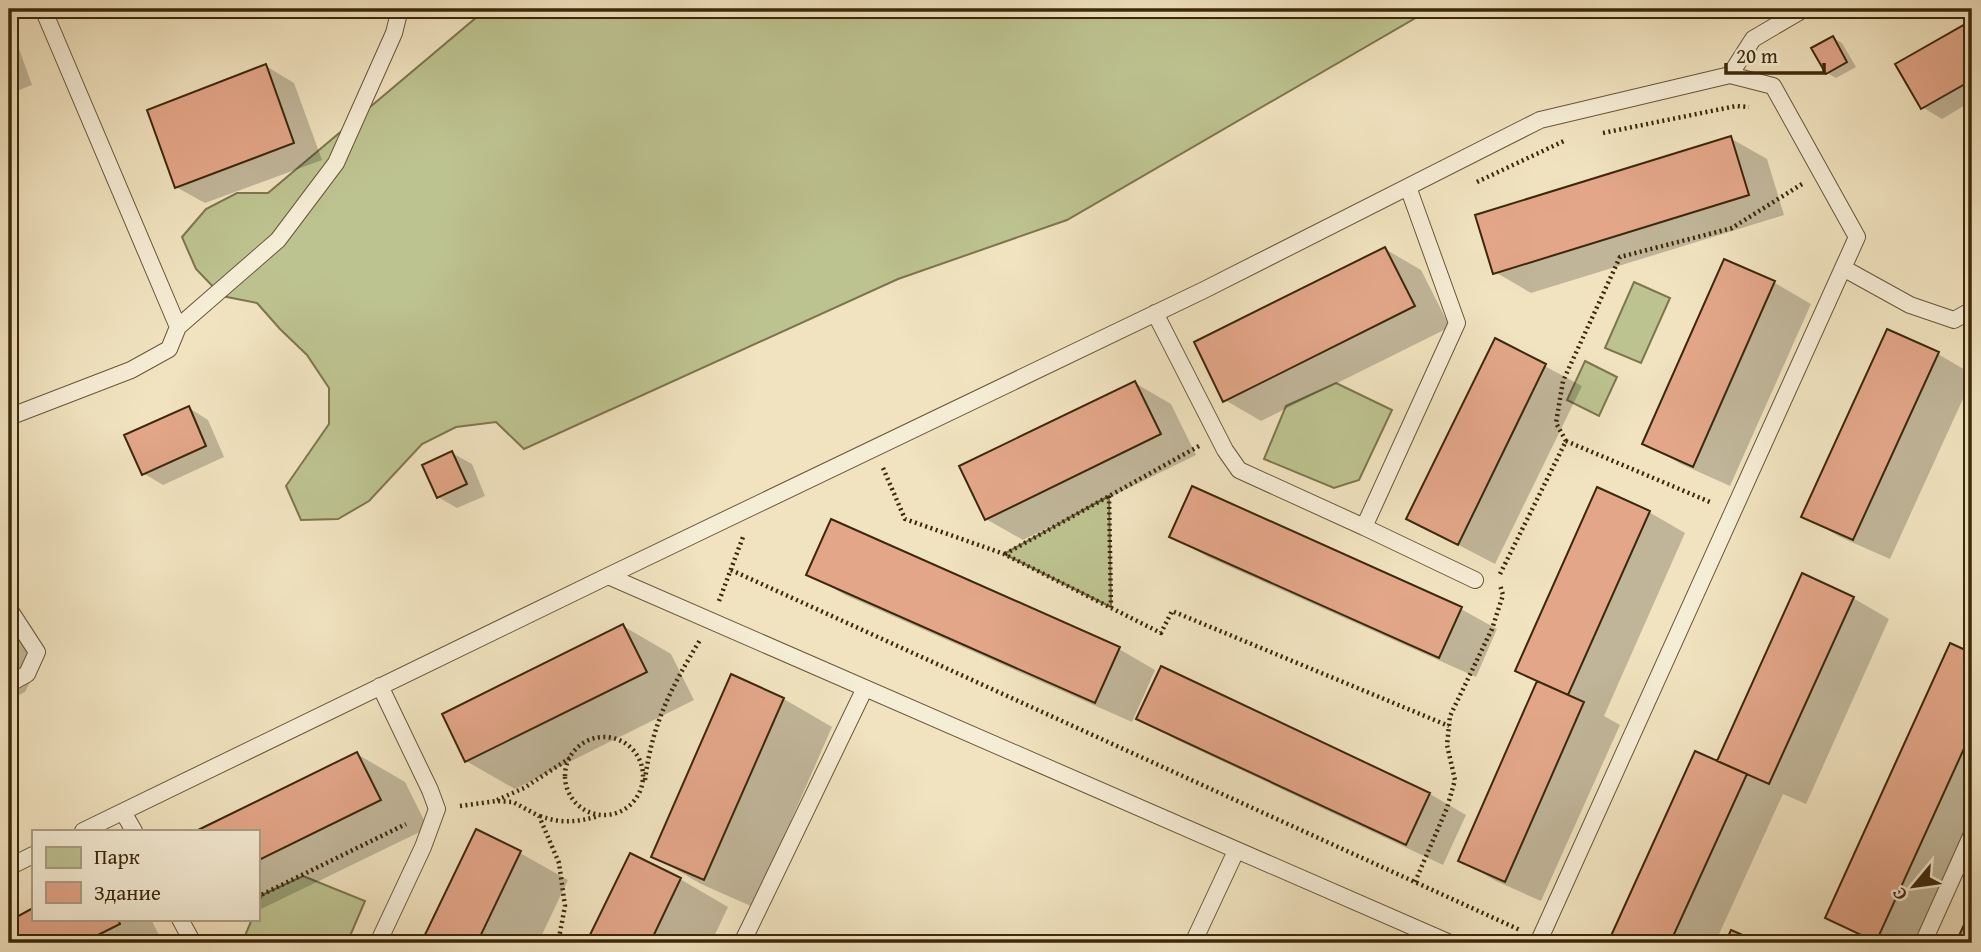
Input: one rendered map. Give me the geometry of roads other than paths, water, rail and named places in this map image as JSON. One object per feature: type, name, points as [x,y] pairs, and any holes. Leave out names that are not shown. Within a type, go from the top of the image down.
[{"type":"lane","points":[[43,9],[178,327]]},
{"type":"lane","points":[[9,417],[131,370],[169,349],[178,327],[278,240],[336,163],[394,33],[400,9]]},
{"type":"lane","points":[[1730,75],[1753,39],[1804,9]]},
{"type":"lane","points":[[85,830],[1155,313],[1541,120],[1730,75],[1773,86],[1857,237],[1539,941]]},
{"type":"lane","points":[[1364,527],[1457,323],[1408,187]]},
{"type":"lane","points":[[1843,268],[1910,305],[1954,320],[1972,310]]},
{"type":"lane","points":[[1155,313],[1239,470],[1475,580]]},
{"type":"lane","points":[[608,576],[1450,943]]},
{"type":"lane","points":[[9,609],[37,652],[27,674],[9,684]]},
{"type":"lane","points":[[378,943],[423,847],[437,809],[380,686]]},
{"type":"lane","points":[[742,943],[865,688]]},
{"type":"lane","points":[[123,812],[133,830]]},
{"type":"lane","points":[[1923,943],[1972,834]]},
{"type":"lane","points":[[1193,943],[1236,851]]},
{"type":"lane","points":[[9,867],[32,856]]},
{"type":"lane","points":[[181,920],[193,943]]}]
